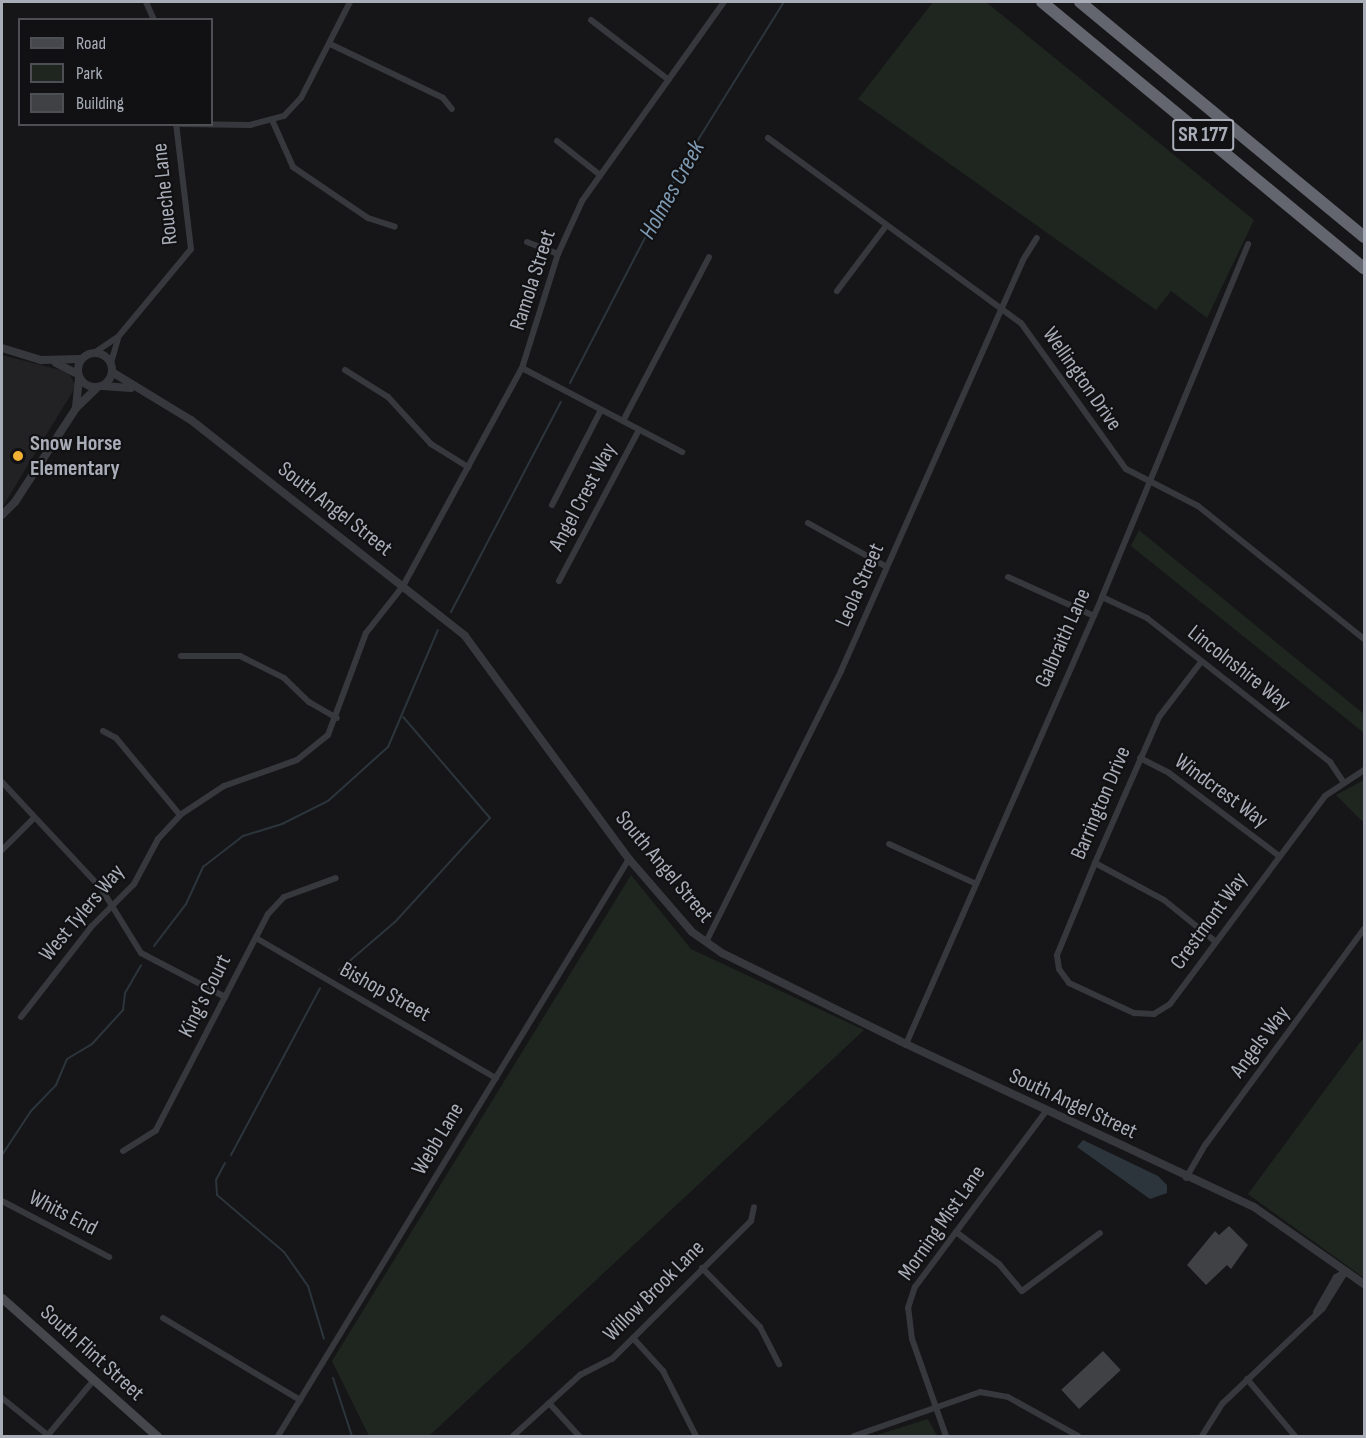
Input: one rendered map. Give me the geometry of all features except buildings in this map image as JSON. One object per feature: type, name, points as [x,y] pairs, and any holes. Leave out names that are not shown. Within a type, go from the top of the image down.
[{"type":"highway","name":"SR 177","points":[[1042,2],[1365,268]]},
{"type":"highway","name":"SR 177","points":[[1080,2],[1365,237]]},
{"type":"main road","name":"South Flint Street","points":[[2,1298],[157,1437]]},
{"type":"street","points":[[146,2],[153,18]]},
{"type":"street","points":[[213,123],[273,122],[295,108],[350,2]]},
{"type":"street","name":"Ramola Street","points":[[403,586],[522,368],[558,254],[582,201],[724,2]]},
{"type":"street","points":[[591,20],[669,80]]},
{"type":"street","points":[[330,44],[443,98],[453,109]]},
{"type":"street","points":[[273,122],[293,168],[368,218],[395,227]]},
{"type":"street","name":"Roueche Lane","points":[[118,337],[186,259],[192,235],[178,126]]},
{"type":"street","name":"Wellington Drive","points":[[768,138],[1020,323],[1113,455],[1148,483],[1198,506],[1365,639]]},
{"type":"street","points":[[557,141],[600,175]]},
{"type":"street","points":[[837,291],[886,226]]},
{"type":"street","name":"Leola Street","points":[[706,942],[842,671],[1001,309],[1037,238]]},
{"type":"street","points":[[527,242],[558,254]]},
{"type":"street","name":"Galbraith Lane","points":[[906,1044],[974,883],[1094,616],[1248,244]]},
{"type":"street","points":[[623,421],[709,257]]},
{"type":"street","points":[[52,361],[81,359],[118,337]]},
{"type":"street","points":[[2,515],[16,501],[76,408],[100,387],[112,372],[111,363],[118,337]]},
{"type":"street","points":[[2,348],[52,361],[100,387]]},
{"type":"street","points":[[94,352],[111,363]]},
{"type":"street","points":[[76,408],[81,359]]},
{"type":"street","points":[[522,368],[682,452]]},
{"type":"street","points":[[345,370],[388,397],[431,444],[468,467]]},
{"type":"street","name":"South Angel Street","points":[[112,372],[133,388],[191,420],[465,636],[629,860],[706,942],[906,1044],[1186,1178],[1254,1207],[1365,1284]]},
{"type":"street","name":"South Angel Street","points":[[100,387],[133,388]]},
{"type":"street","points":[[552,505],[602,410]]},
{"type":"street","name":"Angel Crest Way","points":[[559,581],[639,429]]},
{"type":"street","points":[[808,523],[887,567]]},
{"type":"street","points":[[1008,577],[1094,616]]},
{"type":"street","name":"West Tylers Way","points":[[21,1017],[112,906],[134,884],[158,838],[180,815],[224,786],[297,760],[328,735],[337,718],[366,633],[403,586]]},
{"type":"street","name":"Lincolnshire Way","points":[[1102,597],[1147,618],[1330,762],[1343,781]]},
{"type":"street","points":[[180,656],[240,656],[284,678],[309,702],[337,718]]},
{"type":"street","name":"Barrington Drive","points":[[1059,969],[1057,954],[1140,758],[1159,717],[1201,662]]},
{"type":"street","points":[[103,731],[116,738],[180,815]]},
{"type":"street","name":"Windcrest Way","points":[[1140,758],[1169,773],[1280,856]]},
{"type":"street","name":"Crestmont Way","points":[[1059,969],[1069,983],[1134,1013],[1154,1014],[1170,1004],[1325,796],[1343,781],[1365,770]]},
{"type":"street","points":[[2,782],[101,888],[141,953],[225,997]]},
{"type":"street","points":[[2,850],[34,818]]},
{"type":"street","points":[[889,844],[974,883]]},
{"type":"street","name":"Webb Lane","points":[[278,1437],[629,860]]},
{"type":"street","points":[[1095,863],[1164,900],[1216,942]]},
{"type":"street","name":"King's Court","points":[[123,1151],[156,1130],[256,938],[284,897],[336,878]]},
{"type":"street","name":"Angels Way","points":[[1186,1178],[1206,1144],[1365,929]]},
{"type":"street","name":"Bishop Street","points":[[256,938],[496,1078]]},
{"type":"street","name":"Morning Mist Lane","points":[[946,1437],[912,1338],[908,1308],[915,1287],[1046,1111]]},
{"type":"street","name":"Whits End","points":[[2,1201],[109,1257]]},
{"type":"street","name":"Willow Brook Lane","points":[[513,1437],[580,1375],[612,1359],[751,1221],[754,1207]]},
{"type":"street","points":[[956,1232],[999,1264],[1022,1291],[1100,1233]]},
{"type":"street","points":[[702,1268],[760,1327],[779,1364]]},
{"type":"street","points":[[1202,1437],[1216,1411],[1316,1312],[1342,1282],[1346,1271]]},
{"type":"street","points":[[163,1318],[300,1400]]},
{"type":"street","points":[[633,1338],[663,1371],[696,1437]]},
{"type":"street","points":[[1247,1379],[1294,1437]]},
{"type":"street","points":[[2,1398],[49,1436],[93,1381]]},
{"type":"street","points":[[854,1437],[968,1394],[999,1394],[1078,1437]]},
{"type":"street","points":[[549,1403],[579,1437]]},
{"type":"shaded area","name":"Snow Horse Elementary","points":[[2,355],[68,372],[76,386],[2,508]]},
{"type":"shaded area","points":[[1083,1140],[1158,1176],[1167,1185],[1167,1193],[1150,1199],[1077,1147]]},
{"type":"green space","points":[[933,2],[986,2],[1254,220],[1207,318],[1171,291],[1156,310],[858,99]]},
{"type":"green space","points":[[1139,530],[1364,714],[1364,733],[1131,546]]},
{"type":"green space","points":[[1364,780],[1364,823],[1336,795]]},
{"type":"green space","points":[[631,875],[691,949],[864,1030],[429,1436],[369,1436],[332,1361]]},
{"type":"green space","points":[[1364,1037],[1364,1278],[1248,1194]]},
{"type":"green space","points":[[928,1419],[937,1436],[874,1436]]},
{"type":"waterway","name":"Holmes Creek","points":[[570,383],[683,164],[784,2]]},
{"type":"waterway","name":"Holmes Creek","points":[[451,612],[561,402]]},
{"type":"waterway","name":"Holmes Creek","points":[[154,946],[186,904],[203,867],[243,836],[282,824],[328,801],[388,747],[438,630]]},
{"type":"waterway","points":[[339,970],[395,922],[490,818],[403,717]]},
{"type":"waterway","name":"Holmes Creek","points":[[2,1155],[31,1111],[56,1085],[67,1059],[92,1044],[123,1010],[125,993],[141,965]]},
{"type":"waterway","points":[[231,1155],[320,988]]},
{"type":"waterway","points":[[225,1163],[216,1180],[217,1195],[284,1252],[308,1286],[324,1339]]},
{"type":"waterway","points":[[333,1378],[352,1436]]},
{"type":"place","name":"Snow Horse Elementary","points":[[18,456]]}]
